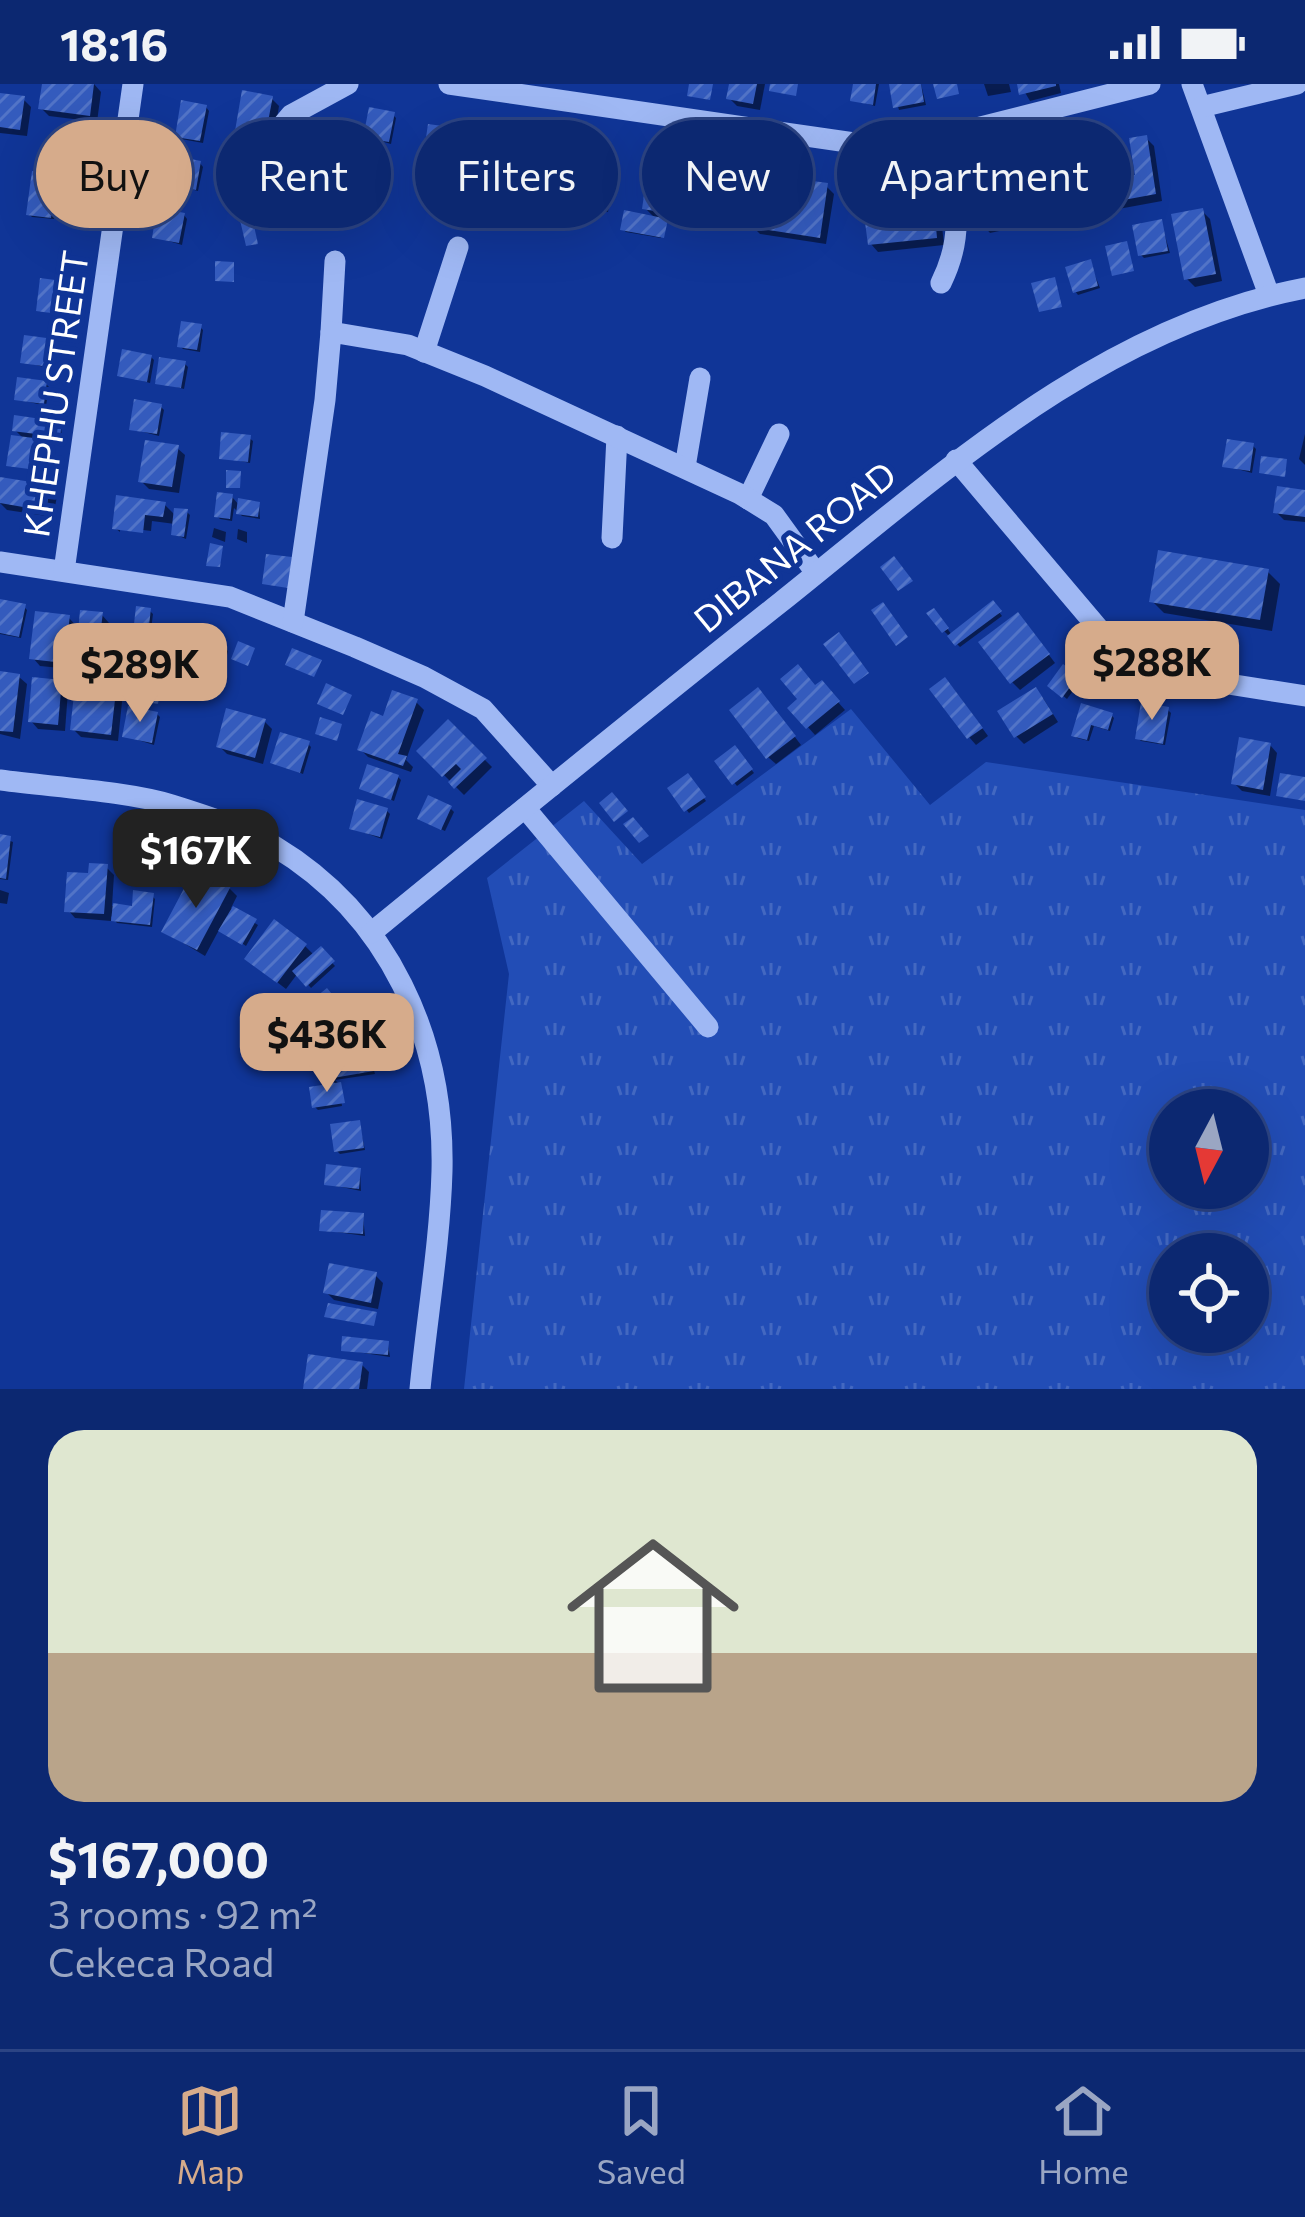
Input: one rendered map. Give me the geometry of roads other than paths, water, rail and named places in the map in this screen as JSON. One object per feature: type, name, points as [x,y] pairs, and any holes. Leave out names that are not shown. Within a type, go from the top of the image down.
[{"type":"street","name":"KHEPHU STREET","points":[[64,571],[133,84]]},
{"type":"street","points":[[287,120],[348,84]]},
{"type":"street","points":[[449,84],[837,142]]},
{"type":"street","points":[[1008,120],[1150,84]]},
{"type":"street","points":[[1192,84],[1269,295]]},
{"type":"street","points":[[1201,106],[1297,84]]},
{"type":"street","points":[[940,283],[955,254],[957,228]]},
{"type":"street","points":[[424,352],[458,247]]},
{"type":"street","points":[[293,622],[325,400],[335,261]]},
{"type":"street","name":"DIBANA ROAD","points":[[371,933],[956,460],[1080,376],[1152,338],[1269,295],[1305,288]]},
{"type":"street","points":[[331,332],[424,352],[685,467],[774,515],[816,573]]},
{"type":"street","points":[[685,467],[700,378]]},
{"type":"street","points":[[748,500],[778,434]]},
{"type":"street","points":[[612,538],[617,436]]},
{"type":"street","points":[[956,460],[1121,655],[1165,674],[1305,696]]},
{"type":"street","points":[[0,562],[230,597],[293,622],[424,676],[483,709],[552,786]]},
{"type":"street","points":[[0,780],[168,804],[272,844],[330,889],[371,933],[411,995],[436,1076],[442,1170],[420,1389]]},
{"type":"street","points":[[525,808],[708,1027]]}]
